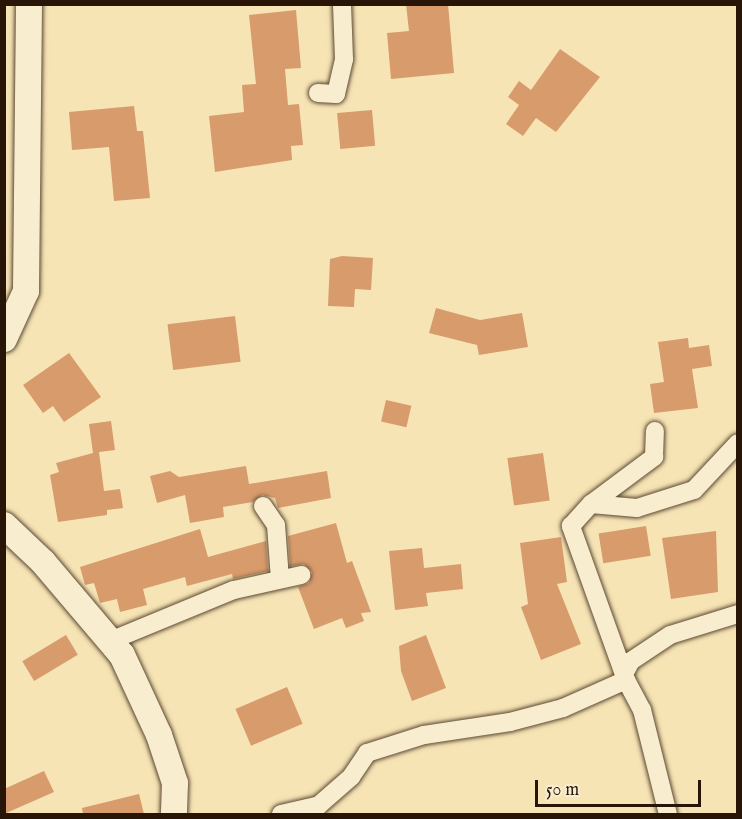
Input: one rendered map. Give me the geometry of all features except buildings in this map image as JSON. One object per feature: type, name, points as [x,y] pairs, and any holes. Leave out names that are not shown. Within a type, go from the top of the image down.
[{"type":"street","points":[[4,339],[26,291],[28,4]]},
{"type":"street","points":[[318,93],[336,94],[344,59],[342,4]]},
{"type":"street","points":[[655,431],[654,457],[591,504],[571,526],[625,677],[642,710],[668,814]]},
{"type":"street","points":[[591,504],[637,508],[694,490],[738,443]]},
{"type":"street","points":[[263,506],[276,525],[280,579]]},
{"type":"street","points":[[4,525],[122,655],[159,735],[175,783],[174,814]]},
{"type":"street","points":[[110,641],[234,590],[302,575]]},
{"type":"street","points":[[281,814],[319,805],[351,777],[367,753],[424,735],[510,722],[563,708],[625,677],[631,661],[670,634],[738,614]]}]
